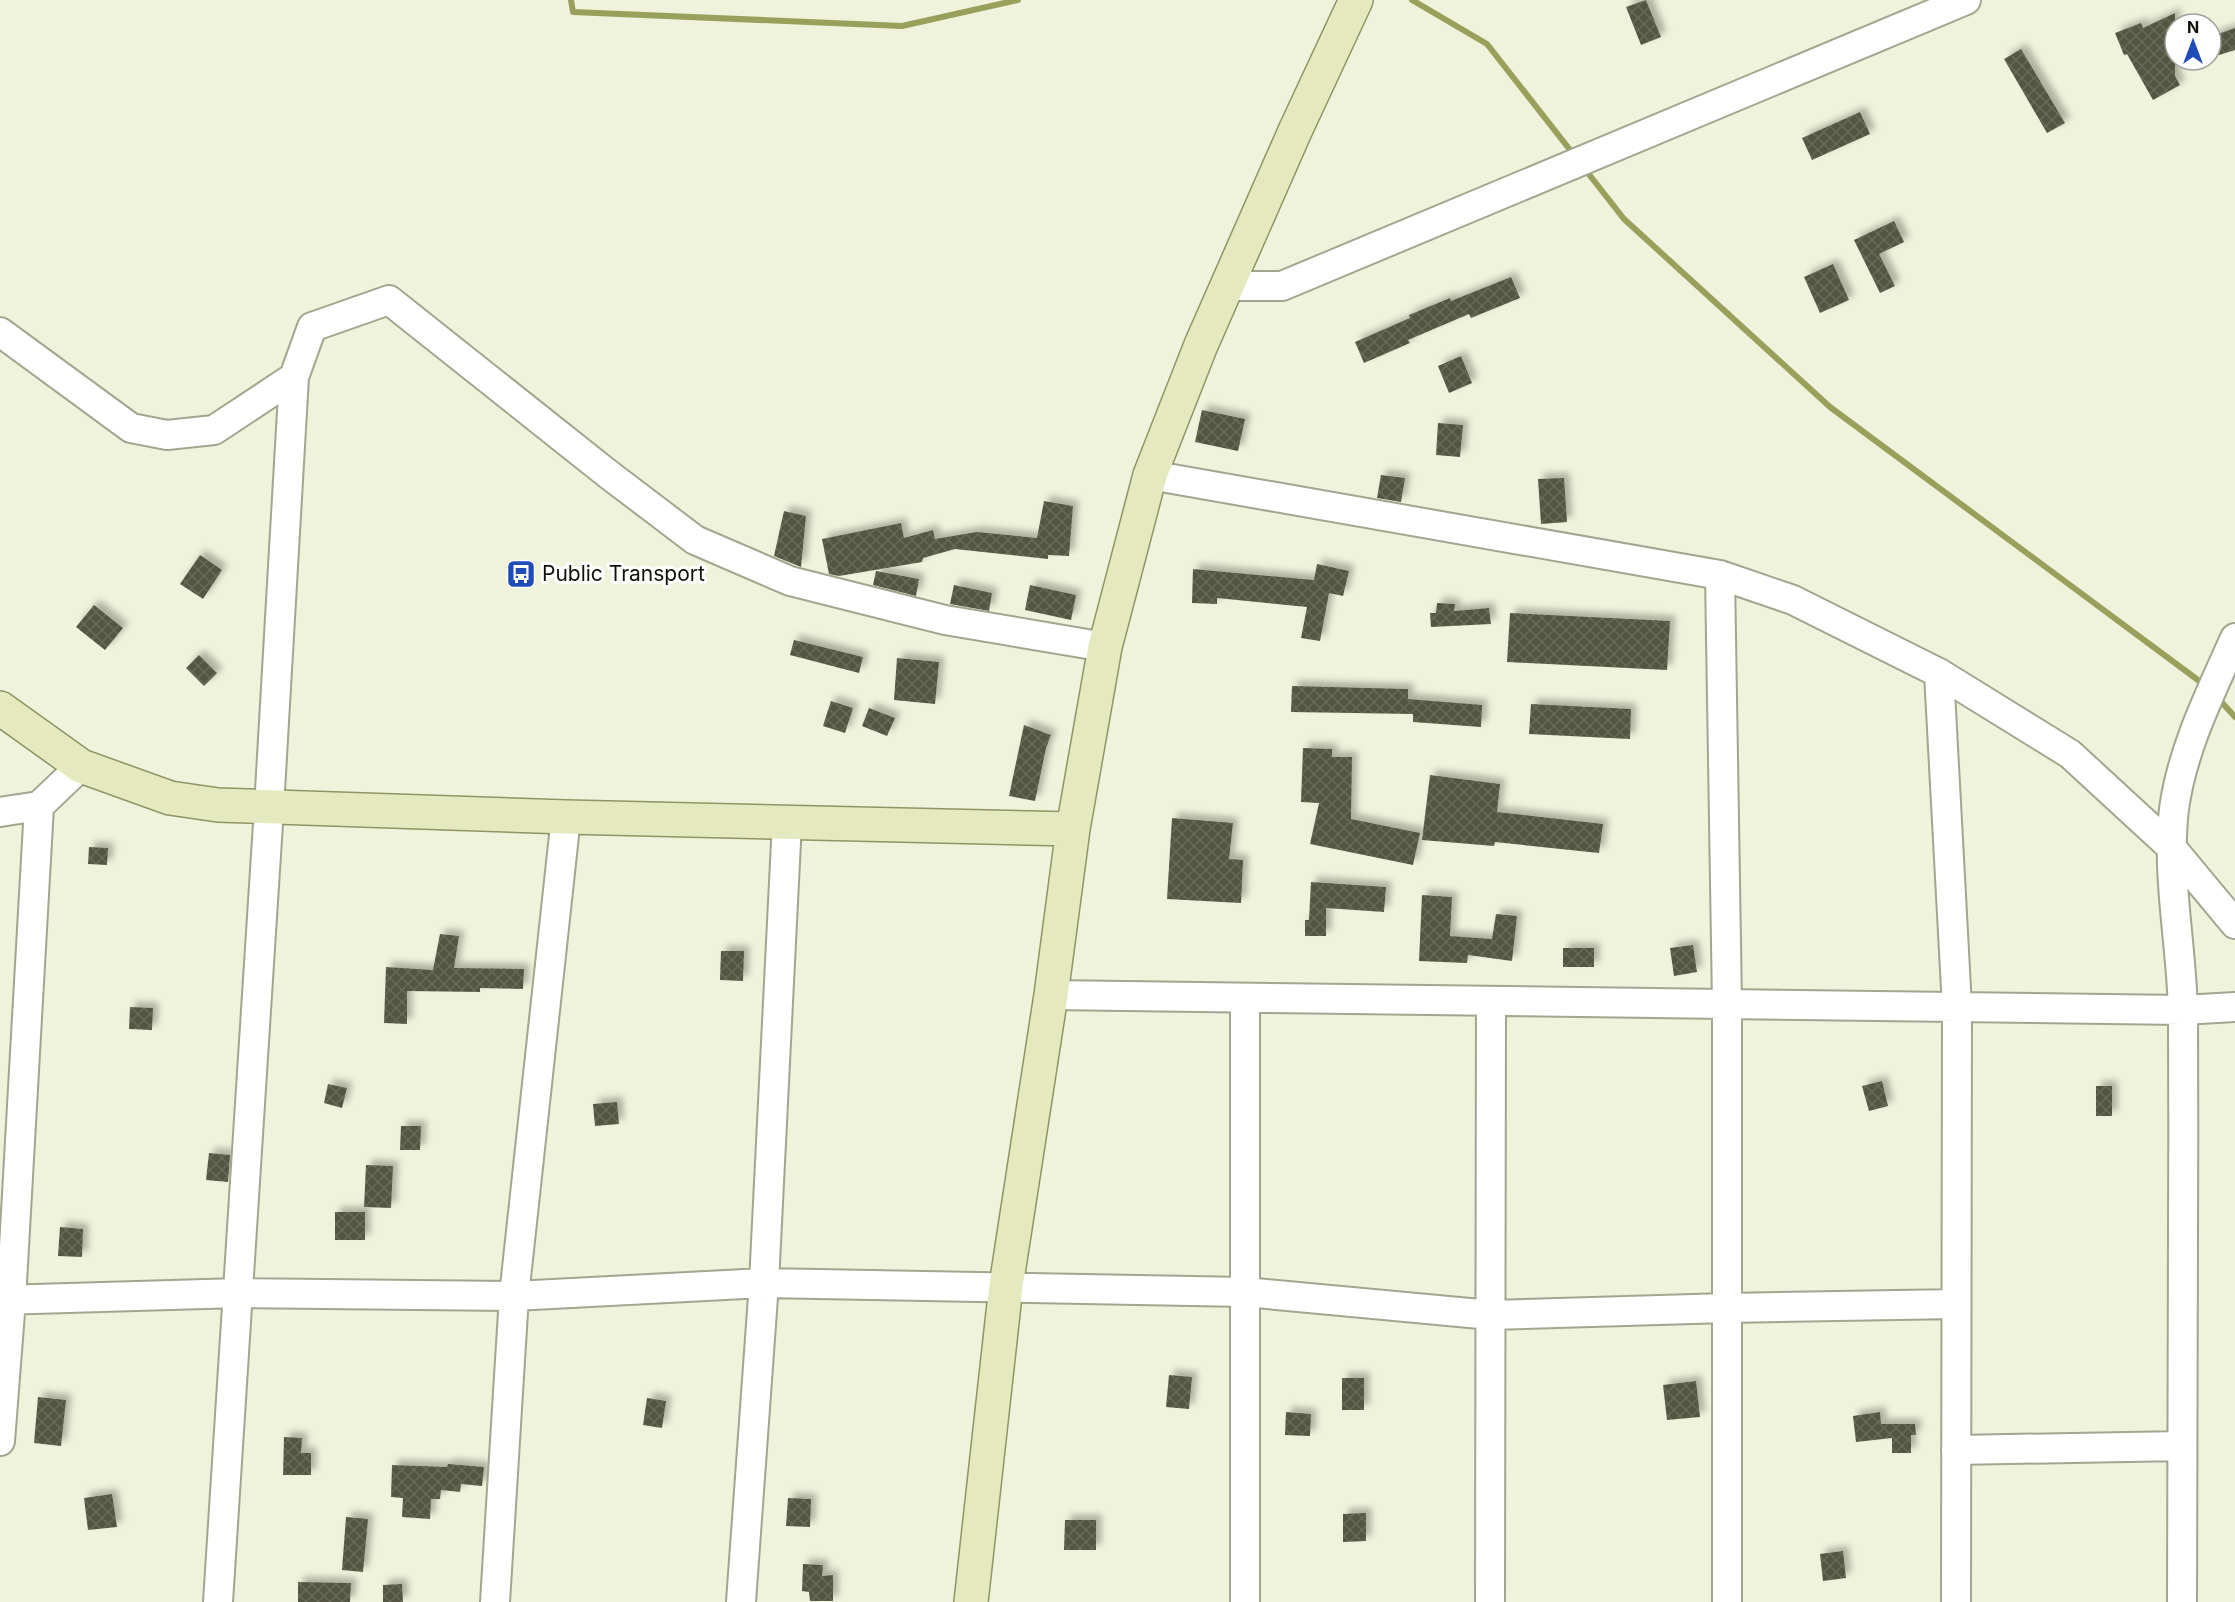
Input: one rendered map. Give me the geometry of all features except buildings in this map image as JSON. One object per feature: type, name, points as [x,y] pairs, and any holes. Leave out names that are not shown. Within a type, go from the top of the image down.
[{"type":"main road","points":[[971,1602],[1006,1286],[1051,995],[1073,829],[1105,647],[1150,476],[1227,286],[1356,0]]},
{"type":"main road","points":[[0,708],[81,766],[170,798],[218,805],[566,817],[1073,829]]},
{"type":"street","points":[[1227,286],[1282,286],[1966,0]]},
{"type":"street","points":[[218,1602],[270,808],[294,377],[312,327],[389,300],[695,540],[790,581],[945,620],[1105,647]]},
{"type":"street","points":[[0,332],[131,428],[167,435],[214,430],[294,377]]},
{"type":"street","points":[[1150,476],[1720,575],[1793,600],[1940,673],[2070,754],[2171,847],[2235,924]]},
{"type":"street","points":[[1720,575],[1727,1004],[1727,1602]]},
{"type":"street","points":[[2182,1602],[2183,1010],[2171,847],[2174,807],[2184,764],[2211,691],[2235,638]]},
{"type":"street","points":[[1940,673],[1957,1007],[1956,1602]]},
{"type":"street","points":[[0,812],[39,806],[81,766]]},
{"type":"street","points":[[0,1441],[5,1300],[39,806]]},
{"type":"street","points":[[495,1602],[514,1296],[566,817]]},
{"type":"street","points":[[741,1602],[764,1283],[787,822]]},
{"type":"street","points":[[1051,995],[2183,1010],[2235,1007]]},
{"type":"street","points":[[1245,998],[1245,1602]]},
{"type":"street","points":[[1490,1602],[1491,1001]]},
{"type":"street","points":[[5,1300],[239,1293],[514,1296],[764,1283],[1245,1292],[1491,1315],[1956,1304]]},
{"type":"street","points":[[1956,1450],[2182,1446]]},
{"type":"waterway","points":[[571,0],[573,12],[902,26],[1018,0]]},
{"type":"waterway","points":[[1412,0],[1487,44],[1574,155]]},
{"type":"waterway","points":[[1584,168],[1624,219],[1830,407],[2206,686]]},
{"type":"waterway","points":[[2217,697],[2235,717]]},
{"type":"place","name":"Public Transport","points":[[521,574]]}]
